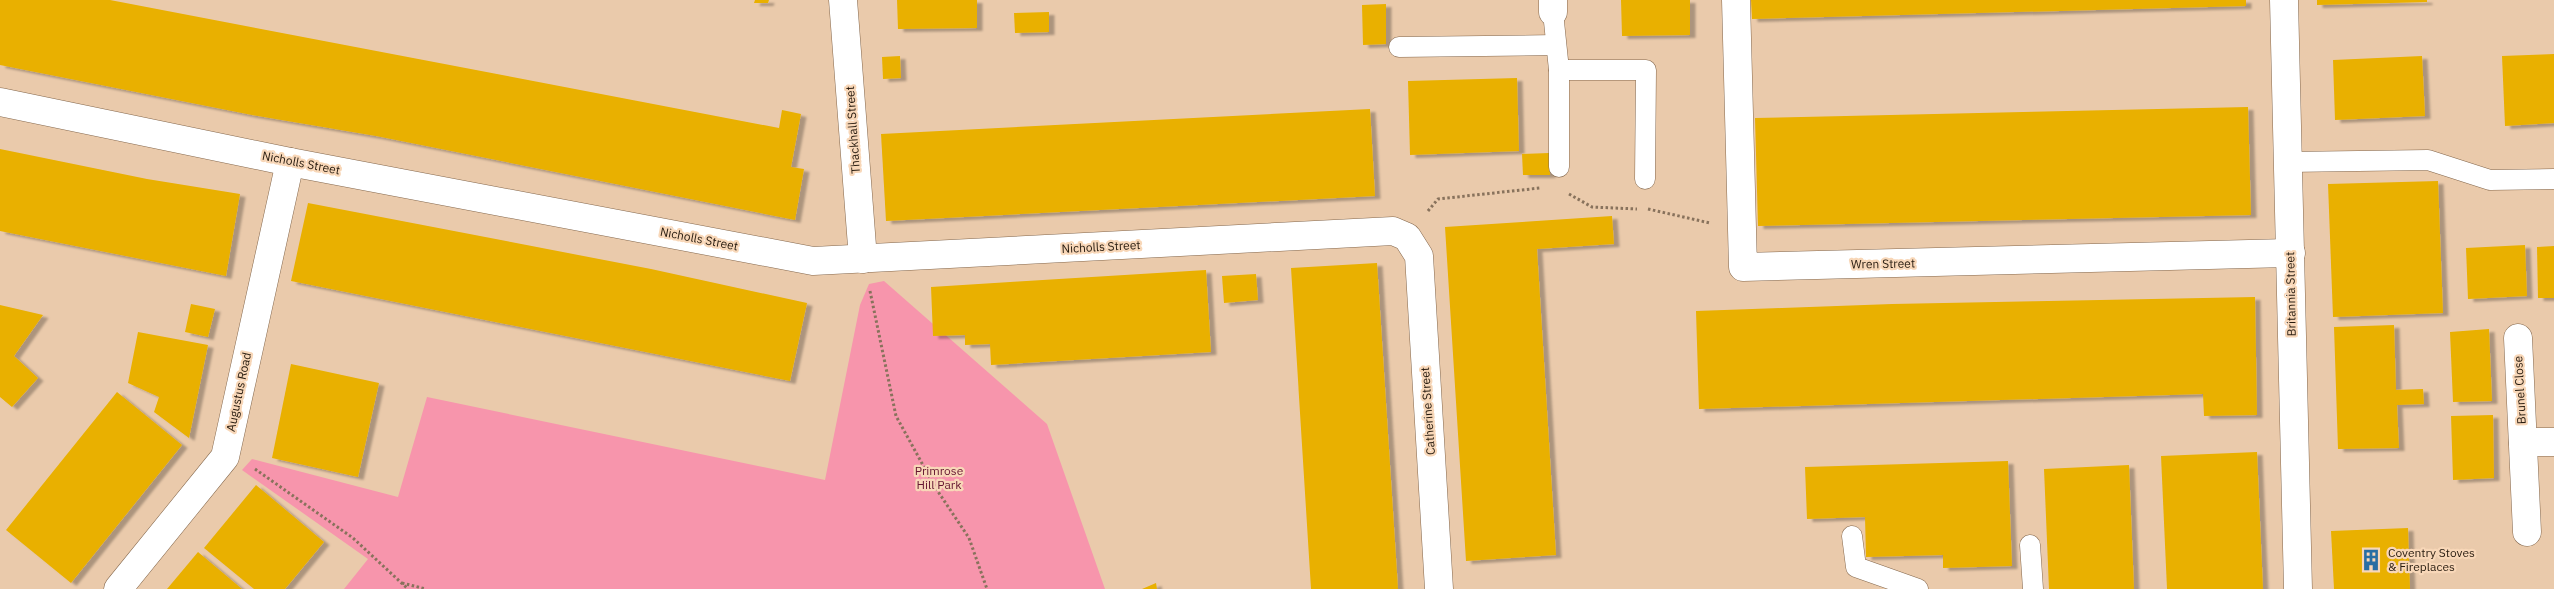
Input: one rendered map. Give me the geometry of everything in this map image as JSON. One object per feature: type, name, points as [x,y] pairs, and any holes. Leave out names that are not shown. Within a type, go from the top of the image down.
[{"type":"street","name":"Thackhall Street","points":[[843,0],[863,259]]},
{"type":"street","name":"Wren Street","points":[[1736,0],[1743,267],[2290,253]]},
{"type":"street","name":"Britannia Street","points":[[2284,0],[2298,589]]},
{"type":"street","name":"Nicholls Street","points":[[0,102],[290,162],[813,261],[1393,231],[1407,237]]},
{"type":"street","name":"Augustus Road","points":[[118,589],[224,456],[290,162]]},
{"type":"street","name":"Catherine Street","points":[[1407,237],[1419,256],[1440,589]]},
{"type":"street","name":"Brunel Close","points":[[2518,338],[2526,532]]},
{"type":"street","name":"Brunel Close","points":[[2523,442],[2554,442]]},
{"type":"lane","points":[[1553,6],[1559,70],[1558,167]]},
{"type":"lane","points":[[1398,47],[1556,45]]},
{"type":"lane","points":[[1559,70],[1646,70],[1645,179]]},
{"type":"lane","points":[[2288,162],[2428,160],[2490,180],[2554,179]]},
{"type":"lane","points":[[1852,536],[1856,567],[1918,589]]},
{"type":"lane","points":[[2030,545],[2033,589]]},
{"type":"path","points":[[1407,237],[1438,199],[1546,188]]},
{"type":"path","points":[[1562,191],[1592,207],[1645,209],[1743,230]]},
{"type":"path","points":[[863,259],[896,416],[936,487],[969,538],[987,589]]},
{"type":"path","points":[[224,456],[249,465],[268,476],[353,538],[408,589]]},
{"type":"path","points":[[400,582],[426,589]]},
{"type":"green space","name":"Primrose Hill Park","points":[[884,281],[1047,424],[1105,589],[344,589],[368,559],[242,470],[252,459],[398,497],[427,397],[825,480],[860,305],[869,284]]},
{"type":"building","points":[[0,0],[110,0],[779,128],[782,110],[801,114],[791,167],[804,169],[795,220],[376,136],[252,115],[0,65]]},
{"type":"building","points":[[755,0],[769,0],[768,3],[754,3]]},
{"type":"building","points":[[897,0],[977,0],[977,28],[898,29]]},
{"type":"building","points":[[1621,0],[1690,0],[1690,35],[1622,36]]},
{"type":"building","points":[[1751,0],[2246,0],[2246,6],[1752,19]]},
{"type":"building","points":[[2317,0],[2427,0],[2427,2],[2317,5]]},
{"type":"building","points":[[1386,4],[1386,44],[1363,45],[1362,5]]},
{"type":"building","points":[[1049,12],[1049,32],[1015,33],[1014,13]]},
{"type":"building","points":[[2554,54],[2554,123],[2505,126],[2502,56]]},
{"type":"building","points":[[900,56],[901,78],[883,79],[882,57]]},
{"type":"building","points":[[2422,56],[2425,116],[2335,120],[2333,60]]},
{"type":"building","points":[[1517,78],[1519,151],[1410,155],[1408,81]]},
{"type":"building","points":[[2248,107],[2251,215],[1758,226],[1755,118]]},
{"type":"building","points":[[1370,109],[1375,196],[886,221],[881,134]]},
{"type":"building","points":[[0,149],[147,179],[240,194],[226,276],[0,231]]},
{"type":"building","points":[[1549,153],[1550,175],[1523,175],[1522,154]]},
{"type":"building","points":[[2438,181],[2443,313],[2333,317],[2328,184]]},
{"type":"building","points":[[308,203],[651,269],[807,303],[790,381],[291,281]]},
{"type":"building","points":[[1612,216],[1614,244],[1537,249],[1556,555],[1466,561],[1445,227]]},
{"type":"building","points":[[2525,245],[2527,296],[2468,299],[2466,248]]},
{"type":"building","points":[[2554,246],[2554,298],[2538,298],[2537,247]]},
{"type":"building","points":[[1377,263],[1398,589],[1311,589],[1291,268]]},
{"type":"building","points":[[1206,270],[1211,352],[991,365],[990,344],[965,345],[965,335],[933,336],[931,287]]},
{"type":"building","points":[[1256,274],[1258,300],[1224,303],[1222,276]]},
{"type":"building","points":[[2255,297],[2257,415],[2204,416],[2203,394],[1699,409],[1696,311],[1892,304]]},
{"type":"building","points":[[191,304],[215,309],[208,337],[185,332]]},
{"type":"building","points":[[0,305],[43,315],[14,356],[38,378],[12,407],[0,397]]},
{"type":"building","points":[[2394,325],[2396,390],[2423,389],[2424,404],[2397,405],[2399,448],[2338,449],[2334,327]]},
{"type":"building","points":[[2489,329],[2492,401],[2453,402],[2450,332]]},
{"type":"building","points":[[138,332],[208,345],[189,438],[154,412],[159,397],[128,383]]},
{"type":"building","points":[[291,364],[379,383],[358,477],[272,458]]},
{"type":"building","points":[[117,392],[182,445],[71,583],[6,530]]},
{"type":"building","points":[[2493,415],[2494,478],[2453,480],[2451,416]]},
{"type":"building","points":[[2257,452],[2263,589],[2167,589],[2161,456]]},
{"type":"building","points":[[2008,461],[2012,566],[1943,568],[1943,555],[1866,557],[1865,517],[1807,519],[1805,467]]},
{"type":"building","points":[[2129,465],[2134,589],[2049,589],[2044,469]]},
{"type":"building","points":[[256,485],[324,542],[285,589],[254,589],[204,548]]},
{"type":"building","name":"Coventry Stoves & Fireplaces","points":[[2408,528],[2410,589],[2334,589],[2331,531]]},
{"type":"building","points":[[198,552],[242,589],[167,589]]},
{"type":"building","points":[[1156,583],[1157,589],[1142,589]]},
{"type":"place","name":"Coventry Stoves & Fireplaces","points":[[2371,560]]}]
